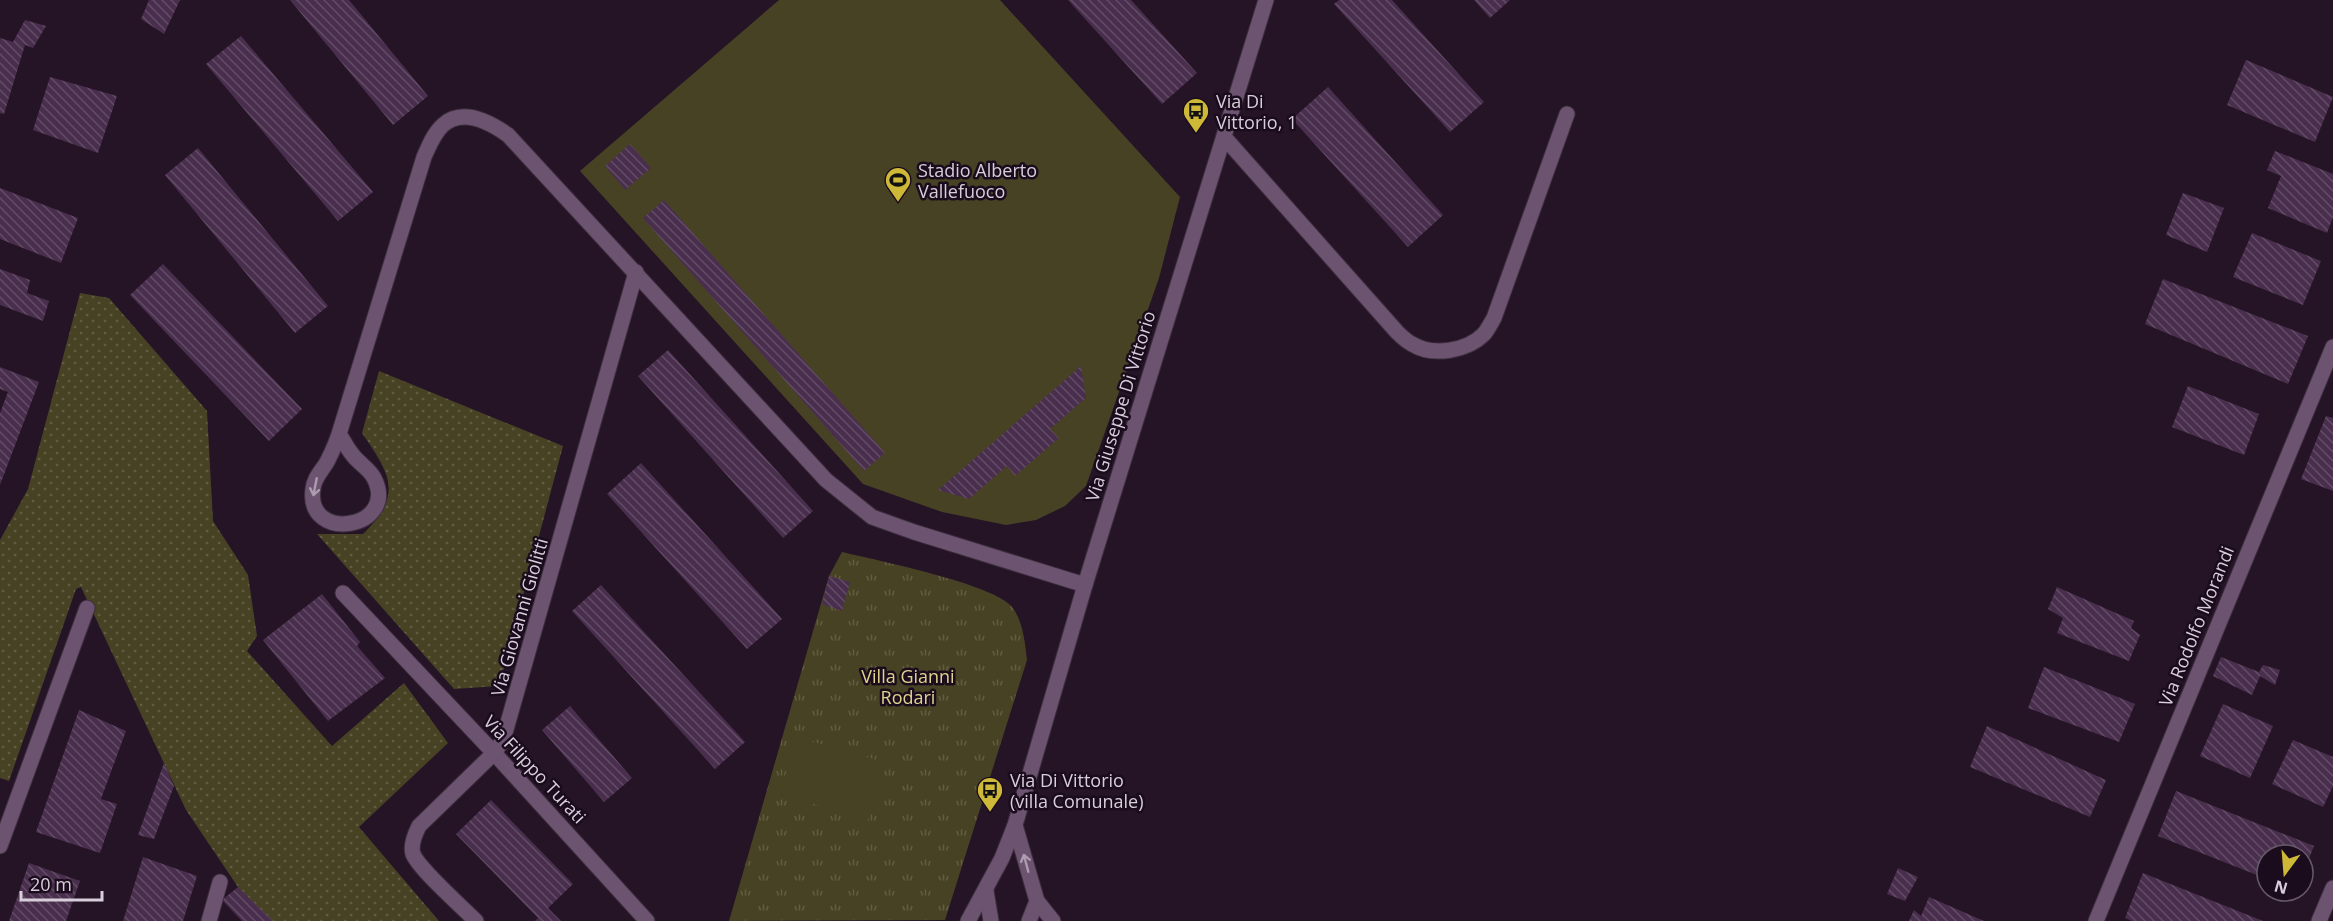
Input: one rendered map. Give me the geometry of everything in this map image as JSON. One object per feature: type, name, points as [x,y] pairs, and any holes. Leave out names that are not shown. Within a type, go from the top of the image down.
[{"type":"street","name":"Via Giuseppe Di Vittorio","points":[[969,921],[986,891],[1015,825],[1038,739],[1266,0]]},
{"type":"street","points":[[1224,137],[1397,332],[1412,345],[1430,351],[1452,350],[1477,339],[1494,318],[1567,114]]},
{"type":"street","points":[[339,434],[350,453],[374,477],[377,488],[377,499],[373,510],[357,523],[346,525],[335,524],[325,519],[317,510],[313,501],[312,489],[315,479],[328,461],[339,434],[424,157],[433,138],[444,124],[458,117],[470,118],[494,124],[508,135],[826,480],[865,512],[872,517],[914,532],[1085,585]]},
{"type":"street","name":"Via Giovanni Giolitti","points":[[476,921],[421,865],[413,853],[412,845],[419,826],[494,753],[503,740],[636,272]]},
{"type":"street","name":"Via Rodolfo Morandi","points":[[2096,921],[2333,347]]},
{"type":"street","name":"Via Filippo Turati","points":[[343,593],[494,753],[647,921]]},
{"type":"street","points":[[0,846],[87,608]]},
{"type":"street","points":[[1015,825],[1037,901],[1053,921]]},
{"type":"street","points":[[209,921],[220,882]]},
{"type":"street","points":[[2319,921],[2333,888]]},
{"type":"street","points":[[986,891],[991,921]]},
{"type":"street","points":[[1029,921],[1037,901]]},
{"type":"green space","name":"Stadio Alberto Vallefuoco","points":[[779,0],[1000,0],[1180,197],[1159,278],[1086,486],[1065,506],[1036,520],[1006,525],[942,512],[863,484],[580,171]]},
{"type":"green space","points":[[80,293],[109,298],[207,411],[213,521],[248,575],[257,636],[247,651],[332,746],[404,683],[448,743],[359,827],[439,921],[273,921],[238,887],[186,810],[81,587],[76,589],[9,781],[0,778],[0,540],[28,489]]},
{"type":"green space","points":[[379,371],[563,446],[499,686],[454,689],[317,534],[363,534],[384,507],[388,495],[385,472],[362,433]]},
{"type":"green space","name":"Villa Gianni Rodari","points":[[842,552],[933,574],[1001,598],[1012,607],[1019,619],[1027,660],[945,920],[729,921],[829,576]]},
{"type":"green space","points":[[796,737],[884,762],[868,820],[780,794]]},
{"type":"building","points":[[149,0],[180,0],[164,34],[141,19]]},
{"type":"building","points":[[290,0],[349,0],[428,96],[393,125]]},
{"type":"building","points":[[1068,0],[1131,0],[1197,73],[1162,104]]},
{"type":"building","points":[[1339,0],[1392,0],[1484,102],[1450,132],[1334,4]]},
{"type":"building","points":[[1474,0],[1510,0],[1490,18]]},
{"type":"building","points":[[25,20],[46,26],[33,48],[25,45],[4,114],[0,113],[0,38],[13,42]]},
{"type":"building","points":[[241,36],[373,192],[338,221],[206,64]]},
{"type":"building","points":[[2246,60],[2333,97],[2315,142],[2227,105]]},
{"type":"building","points":[[50,77],[117,96],[98,153],[33,130]]},
{"type":"building","points":[[1328,87],[1443,215],[1408,247],[1292,119]]},
{"type":"building","points":[[630,144],[651,168],[625,190],[605,166]]},
{"type":"building","points":[[198,148],[328,306],[295,333],[165,175]]},
{"type":"building","points":[[2275,151],[2333,174],[2333,217],[2327,233],[2268,208],[2281,176],[2267,170]]},
{"type":"building","points":[[0,188],[78,218],[61,263],[0,239]]},
{"type":"building","points":[[2183,193],[2224,208],[2207,252],[2166,235]]},
{"type":"building","points":[[664,200],[885,453],[864,471],[643,218]]},
{"type":"building","points":[[2252,233],[2321,261],[2303,305],[2233,277]]},
{"type":"building","points":[[163,264],[302,409],[269,441],[130,295]]},
{"type":"building","points":[[0,269],[30,280],[27,293],[49,301],[43,321],[0,305]]},
{"type":"building","points":[[2163,279],[2308,336],[2288,384],[2145,324]]},
{"type":"building","points":[[668,350],[813,511],[783,538],[638,376]]},
{"type":"building","points":[[1081,366],[1086,398],[1050,429],[1059,438],[1015,476],[1007,466],[969,499],[938,490]]},
{"type":"building","points":[[0,367],[39,382],[0,485],[0,413],[8,392],[0,389]]},
{"type":"building","points":[[2188,386],[2259,414],[2244,455],[2172,427]]},
{"type":"building","points":[[2326,416],[2333,418],[2333,491],[2301,479]]},
{"type":"building","points":[[641,463],[782,619],[747,649],[607,494]]},
{"type":"building","points":[[829,576],[850,582],[842,611],[822,604]]},
{"type":"building","points":[[601,585],[745,742],[715,769],[572,611]]},
{"type":"building","points":[[2057,587],[2134,621],[2131,628],[2140,635],[2129,661],[2057,633],[2063,618],[2048,609]]},
{"type":"building","points":[[322,594],[360,642],[357,646],[385,678],[328,721],[263,640]]},
{"type":"building","points":[[2221,657],[2259,672],[2263,665],[2280,670],[2275,685],[2260,676],[2252,695],[2213,676]]},
{"type":"building","points":[[2044,667],[2135,704],[2119,742],[2028,708]]},
{"type":"building","points":[[2223,704],[2273,726],[2250,778],[2200,756]]},
{"type":"building","points":[[570,706],[632,778],[604,802],[542,730]]},
{"type":"building","points":[[79,710],[126,731],[101,799],[117,804],[100,853],[36,832]]},
{"type":"building","points":[[1987,726],[2106,780],[2090,817],[1970,767]]},
{"type":"building","points":[[2293,740],[2333,757],[2333,786],[2323,807],[2272,784]]},
{"type":"building","points":[[164,763],[174,786],[154,839],[138,835]]},
{"type":"building","points":[[2176,791],[2306,843],[2255,843],[2255,874],[2158,836]]},
{"type":"building","points":[[491,800],[573,884],[548,908],[561,921],[535,921],[538,918],[456,834]]},
{"type":"building","points":[[143,857],[197,876],[183,921],[123,921]]},
{"type":"building","points":[[29,863],[80,881],[66,921],[9,921]]},
{"type":"building","points":[[1898,868],[1918,877],[1905,901],[1887,894]]},
{"type":"building","points":[[2143,873],[2263,921],[2132,921],[2125,918]]},
{"type":"building","points":[[238,887],[273,921],[242,921],[222,900]]},
{"type":"building","points":[[1929,897],[1984,921],[1909,921],[1914,910],[1921,916]]},
{"type":"place","name":"Via Di Vittorio, 1","points":[[1196,134]]},
{"type":"place","name":"Stadio Alberto Vallefuoco","points":[[898,203]]},
{"type":"place","name":"Via Di Vittorio (villa Comunale)","points":[[990,813]]}]
